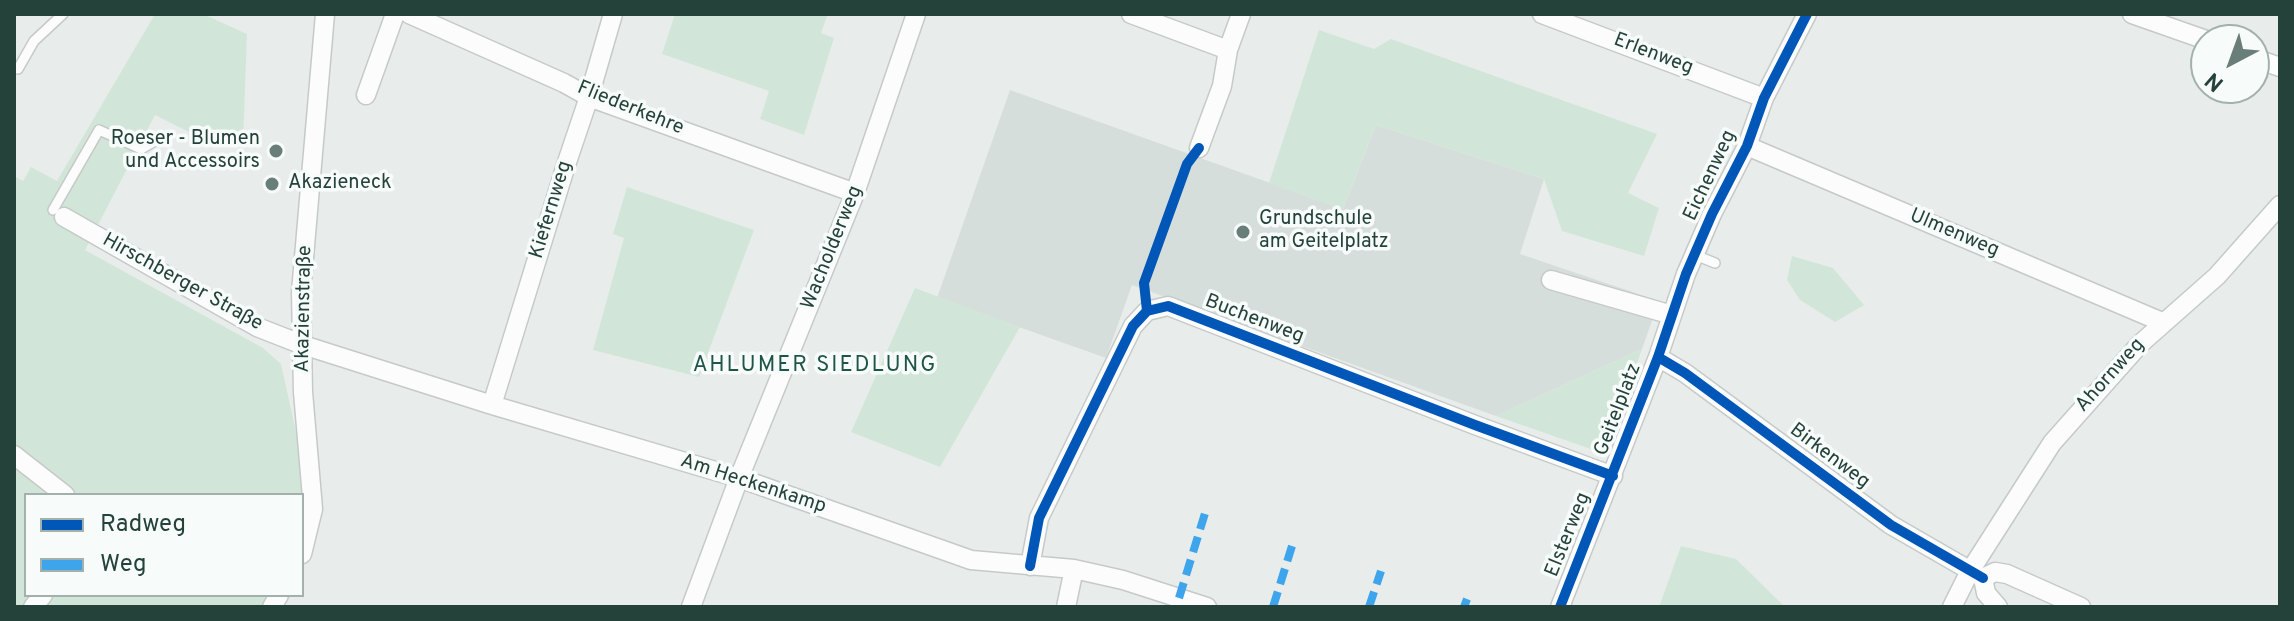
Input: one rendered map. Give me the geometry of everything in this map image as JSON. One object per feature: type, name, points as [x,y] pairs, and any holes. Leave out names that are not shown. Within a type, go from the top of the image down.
[{"type":"street","name":"Akazienstraße","points":[[304,546],[313,509],[303,392],[301,292],[325,14]]},
{"type":"street","points":[[366,95],[395,14]]},
{"type":"street","name":"Fliederkehre","points":[[409,14],[589,97],[855,193]]},
{"type":"street","name":"Kiefernweg","points":[[492,405],[613,14]]},
{"type":"street","name":"Wacholderweg","points":[[691,607],[739,478],[855,193],[916,14]]},
{"type":"street","points":[[1131,14],[1228,50]]},
{"type":"street","points":[[1199,148],[1222,86],[1228,50],[1241,14]]},
{"type":"street","name":"Erlenweg","points":[[1542,14],[1764,98]]},
{"type":"street","name":"Eichenweg","points":[[1658,357],[1712,214],[1747,146],[1764,98],[1807,14]]},
{"type":"street","points":[[2132,14],[2190,34]]},
{"type":"street","name":"Ulmenweg","points":[[1747,146],[2162,322]]},
{"type":"street","name":"Ahornweg","points":[[1977,575],[2052,443],[2162,322],[2209,284],[2280,205]]},
{"type":"street","name":"Hirschberger Straße","points":[[58,214],[257,327],[303,345]]},
{"type":"street","points":[[1551,280],[1672,315]]},
{"type":"street","name":"Buchenweg","points":[[1030,566],[1039,518],[1133,326],[1147,311],[1168,306],[1613,476]]},
{"type":"street","name":"Am Heckenkamp","points":[[303,345],[739,478],[971,560],[1074,569],[1123,580],[1207,607]]},
{"type":"street","name":"Geitelplatz","points":[[1613,476],[1658,357]]},
{"type":"street","name":"Birkenweg","points":[[1658,357],[1745,416],[1891,525],[1977,575],[2007,574],[2081,607]]},
{"type":"street","points":[[14,455],[62,493]]},
{"type":"street","name":"Elsterweg","points":[[1560,607],[1613,476]]},
{"type":"street","points":[[1066,607],[1074,569]]},
{"type":"street","points":[[1952,607],[1977,575],[1998,607]]},
{"type":"lane","points":[[18,69],[34,41],[63,14]]},
{"type":"lane","points":[[58,214],[99,130],[141,149],[153,142]]},
{"type":"lane","points":[[1695,255],[1715,263]]},
{"type":"shaded area","name":"Grundschule am Geitelplatz","points":[[1010,90],[1343,209],[1376,125],[1544,179],[1520,254],[1659,301],[1642,349],[1496,416],[1132,285],[1106,358],[937,298]]},
{"type":"green space","points":[[155,14],[203,14],[247,34],[243,142],[205,140],[155,115],[85,250],[263,348],[281,364],[313,509],[304,546],[304,493],[24,493],[24,597],[277,597],[271,607],[14,607],[14,176],[23,181],[31,167],[57,181]]},
{"type":"green space","points":[[675,14],[828,14],[821,33],[834,38],[804,135],[760,119],[769,91],[662,54]]},
{"type":"green space","points":[[1319,30],[1374,49],[1391,39],[1657,134],[1628,193],[1659,208],[1644,256],[1562,231],[1544,179],[1376,125],[1343,209],[1269,183]]},
{"type":"green space","points":[[627,187],[754,230],[699,377],[593,350],[624,238],[613,234]]},
{"type":"green space","points":[[1792,256],[1833,268],[1864,305],[1835,322],[1800,300],[1787,280]]},
{"type":"green space","points":[[915,288],[1020,327],[940,467],[851,432]]},
{"type":"green space","points":[[1642,349],[1605,454],[1496,416]]},
{"type":"green space","points":[[1681,546],[1736,559],[1785,607],[1659,607]]},
{"type":"marked path","points":[[1179,598],[1206,510],[1209,511]]},
{"type":"marked path","points":[[1273,607],[1292,546]]},
{"type":"marked path","points":[[1369,607],[1381,571]]},
{"type":"marked path","points":[[1464,607],[1467,599]]},
{"type":"cycle path","points":[[1560,607],[1658,357],[1686,274],[1747,146],[1764,98],[1807,14]]},
{"type":"cycle path","points":[[1147,311],[1144,283],[1187,164],[1199,148]]},
{"type":"cycle path","points":[[1030,566],[1039,518],[1133,326],[1147,311],[1168,306],[1613,476]]},
{"type":"cycle path","points":[[1658,357],[1685,373],[1891,525],[1983,578]]},
{"type":"place","name":"Roeser - Blumen und Accessoirs","points":[[276,151]]},
{"type":"place","name":"Akazieneck","points":[[272,184]]},
{"type":"place","name":"Grundschule am Geitelplatz","points":[[1243,232]]},
{"type":"district","name":"AHLUMER SIEDLUNG","points":[[815,367]]}]
